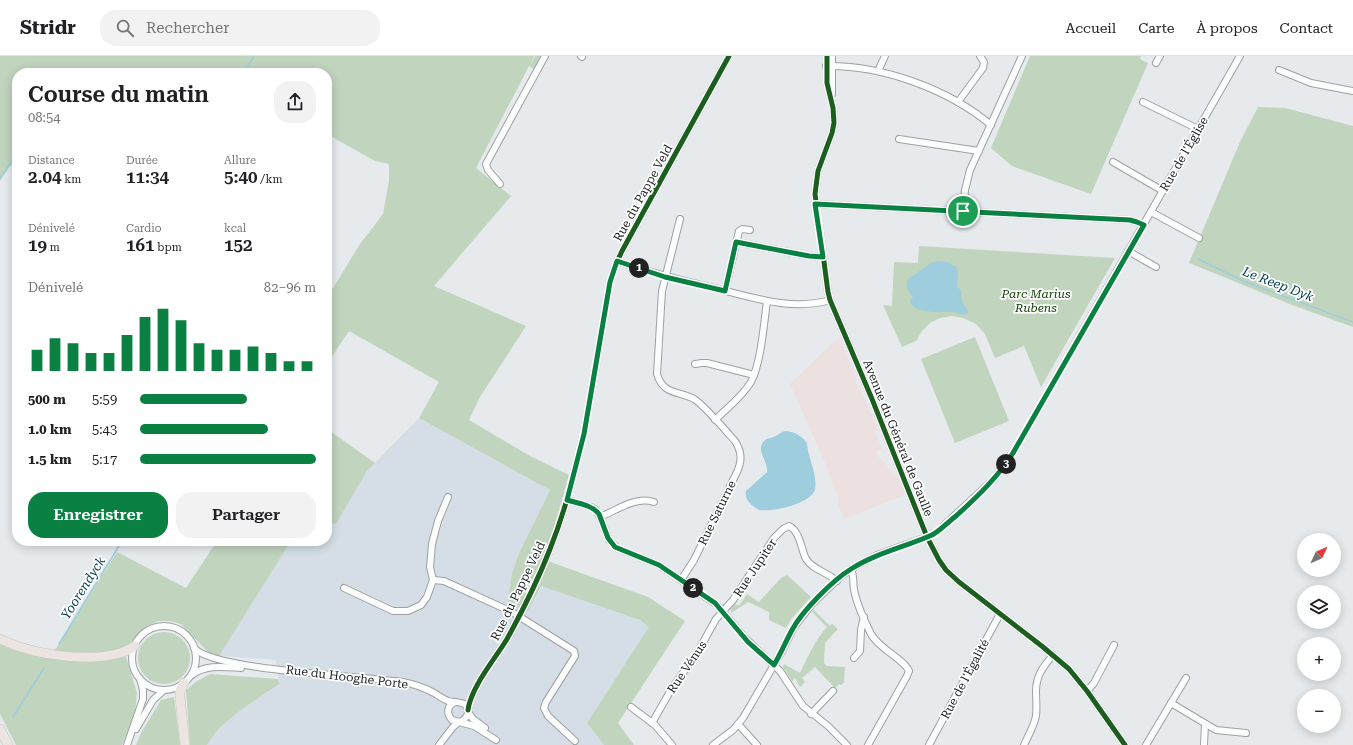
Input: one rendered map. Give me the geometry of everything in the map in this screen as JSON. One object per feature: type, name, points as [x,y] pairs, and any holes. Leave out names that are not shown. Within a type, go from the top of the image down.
[{"type":"highway","points":[[0,639],[34,651],[68,656],[113,654],[125,651],[135,646]]},
{"type":"highway","points":[[185,745],[180,697],[181,688],[187,680]]},
{"type":"highway","points":[[0,729],[8,745]]},
{"type":"street","points":[[500,184],[488,170],[486,164],[545,56]]},
{"type":"street","name":"Rue du Pappe Veld","points":[[468,711],[471,698],[478,684],[519,616],[544,563],[567,500],[582,443],[610,282],[617,261],[730,56]]},
{"type":"street","points":[[827,56],[829,66]]},
{"type":"street","points":[[829,66],[832,56]]},
{"type":"street","points":[[878,71],[885,56]]},
{"type":"street","points":[[958,102],[984,68],[984,62],[980,56]]},
{"type":"street","points":[[963,211],[967,180],[990,125],[1022,56]]},
{"type":"street","points":[[1156,63],[1160,56]]},
{"type":"street","name":"Rue de l'Église","points":[[713,745],[738,724],[774,665],[796,623],[837,580],[851,569],[871,558],[939,530],[994,479],[1007,462],[1240,56]]},
{"type":"street","points":[[829,66],[843,66],[878,71],[920,85],[958,102],[974,112],[990,125]]},
{"type":"street","name":"Avenue du Général de Gaulle","points":[[829,66],[835,120],[817,174],[815,204],[830,300],[871,394],[927,536],[937,557],[946,570],[1069,669],[1087,691],[1124,745]]},
{"type":"street","points":[[1279,70],[1311,83],[1353,91]]},
{"type":"street","points":[[1143,102],[1198,129]]},
{"type":"street","points":[[899,139],[979,151]]},
{"type":"street","points":[[1113,162],[1163,191]]},
{"type":"street","points":[[815,204],[1130,220],[1144,225]]},
{"type":"street","points":[[1151,212],[1199,238]]},
{"type":"street","points":[[680,219],[661,294],[656,367],[658,377],[663,386],[669,390],[691,397],[715,420],[742,393],[754,375],[758,361],[767,301]]},
{"type":"street","points":[[725,291],[736,242],[741,229],[750,230]]},
{"type":"street","points":[[736,242],[809,256],[823,257]]},
{"type":"street","points":[[1128,252],[1156,267]]},
{"type":"street","points":[[617,261],[665,277],[767,301],[795,304],[818,303],[830,300]]},
{"type":"street","points":[[695,364],[707,363],[754,375]]},
{"type":"street","name":"Rue Saturne","points":[[681,580],[696,556],[738,469],[741,456],[737,444],[715,420]]},
{"type":"street","points":[[344,588],[389,610],[404,612],[415,609],[423,602],[428,594],[433,580],[430,567],[433,539],[438,521],[448,497]]},
{"type":"street","points":[[567,500],[593,508],[600,517],[608,538],[615,547],[659,565],[715,603],[748,642],[774,665],[787,681],[800,703],[811,714],[828,726],[847,745]]},
{"type":"street","points":[[600,517],[639,500],[654,502]]},
{"type":"street","name":"Rue Jupiter","points":[[723,612],[733,600],[774,538],[783,529],[789,526],[795,532],[805,557],[810,563],[816,569],[837,580]]},
{"type":"street","points":[[851,569],[854,576],[855,594],[869,630],[877,642],[906,666],[909,672],[868,745]]},
{"type":"street","points":[[433,580],[444,581],[509,610],[573,650],[575,656],[546,702],[544,708],[548,716],[574,740]]},
{"type":"street","name":"Rue Vénus","points":[[652,723],[672,688],[696,655],[716,619],[723,612]]},
{"type":"street","name":"Rue de l'Égalité","points":[[929,745],[1000,614]]},
{"type":"street","points":[[854,658],[860,651],[861,630],[864,617]]},
{"type":"street","points":[[128,745],[142,699],[143,690],[140,679],[132,662],[132,655],[140,637],[148,631],[167,627],[176,629],[184,634],[191,642],[194,648],[195,662],[187,680],[173,689],[164,690],[152,688],[140,679]]},
{"type":"street","points":[[1087,691],[1094,683],[1114,645]]},
{"type":"street","name":"Rue du Hooghe Porte","points":[[194,648],[203,655],[219,660],[268,668],[403,682],[425,689],[445,700],[457,702]]},
{"type":"street","points":[[1024,745],[1036,716],[1037,678],[1041,670],[1053,655]]},
{"type":"street","name":"Rue du Hooghe Porte","points":[[187,680],[200,670],[209,667],[268,668]]},
{"type":"street","points":[[1146,745],[1186,678]]},
{"type":"street","name":"Rue du Pappe Veld","points":[[457,702],[466,697],[478,684]]},
{"type":"street","name":"Rue du Hooghe Porte","points":[[425,689],[440,701],[448,713]]},
{"type":"street","points":[[128,745],[145,712],[156,697],[164,690]]},
{"type":"street","points":[[811,714],[832,691]]},
{"type":"street","points":[[441,743],[447,730],[450,706],[457,702],[466,705],[472,718],[488,731],[501,745]]},
{"type":"street","points":[[1171,703],[1218,731],[1246,733]]},
{"type":"street","points":[[631,707],[652,723],[672,745]]},
{"type":"street","points":[[441,743],[453,727],[466,718],[468,711]]},
{"type":"street","points":[[448,713],[453,721],[474,726],[496,740]]},
{"type":"street","points":[[738,724],[757,745]]},
{"type":"street","points":[[1204,745],[1205,724]]},
{"type":"shaded area","points":[[839,337],[857,380],[855,383],[861,390],[878,429],[875,432],[882,448],[875,453],[898,477],[905,495],[844,519],[837,501],[839,500],[837,493],[834,490],[827,467],[790,384]]},
{"type":"shaded area","points":[[419,418],[550,490],[520,551],[512,573],[541,586],[640,620],[650,627],[587,723],[604,745],[207,745],[210,739],[236,713],[279,684],[276,660],[219,656],[288,546],[332,546],[332,524],[336,524],[367,471]]},
{"type":"green space","points":[[0,56],[534,56],[530,66],[535,56],[542,56],[535,70],[529,66],[476,168],[511,196],[434,286],[526,326],[480,397],[469,420],[530,456],[569,475],[553,531],[542,559],[648,597],[685,621],[618,723],[634,745],[604,745],[587,723],[649,627],[640,620],[541,586],[527,612],[508,603],[512,573],[520,551],[550,490],[419,418],[439,382],[349,331],[332,356],[332,290],[360,244],[383,214],[389,181],[389,164],[375,161],[332,137],[332,68],[12,68],[12,165],[0,181]]},
{"type":"green space","points":[[1030,56],[1141,56],[1140,59],[1148,63],[1091,194],[1012,166],[991,148]]},
{"type":"green space","points":[[1258,107],[1285,108],[1353,126],[1353,327],[1292,305],[1189,263],[1240,142]]},
{"type":"green space","name":"Parc Marius Rubens","points":[[919,246],[1115,258],[1041,387],[1024,346],[995,358],[985,334],[976,324],[963,318],[952,316],[940,318],[930,323],[922,331],[916,341],[902,347],[883,305],[892,306],[894,262],[918,263]]},
{"type":"green space","points":[[975,337],[1009,421],[955,443],[921,359]]},
{"type":"green space","points":[[332,433],[375,463],[367,471],[336,524],[332,524]]},
{"type":"green space","points":[[214,546],[288,546],[219,656],[209,653],[181,624],[170,621],[158,621],[144,628],[125,649],[108,652],[69,652],[55,650],[117,552],[186,588]]},
{"type":"green space","points":[[787,575],[811,597],[792,618],[786,628],[769,620],[769,612],[748,602],[731,613],[731,609],[735,604],[739,606],[747,594],[759,602],[781,578]]},
{"type":"green space","points":[[814,610],[830,626],[832,624],[838,629],[825,643],[824,663],[827,666],[845,667],[844,682],[835,688],[815,667],[802,678],[805,682],[800,687],[795,678],[792,681],[783,667],[784,664],[800,673],[815,643],[827,627],[812,612]]},
{"type":"green space","points":[[164,632],[174,634],[182,640],[188,648],[190,658],[188,668],[182,676],[174,682],[164,684],[154,682],[146,676],[140,668],[138,658],[140,648],[146,640],[154,634]]},
{"type":"green space","points":[[0,642],[105,660],[126,657],[137,693],[135,713],[122,745],[16,745],[0,714]]},
{"type":"green space","points":[[210,674],[278,679],[279,684],[230,719],[213,736],[207,745],[190,745],[186,690],[197,681]]},
{"type":"green space","points":[[174,697],[180,745],[136,745],[141,733],[161,700]]},
{"type":"water","points":[[937,261],[947,262],[956,267],[958,271],[957,286],[961,291],[962,302],[968,311],[967,314],[963,315],[954,312],[932,312],[917,309],[912,305],[910,301],[913,297],[908,289],[907,280],[931,263]]},
{"type":"water","points":[[785,431],[798,434],[807,443],[814,472],[816,484],[815,490],[812,495],[799,503],[773,510],[759,510],[751,505],[747,500],[746,491],[767,472],[766,464],[761,451],[762,444],[766,439],[774,437]]},
{"type":"waterway","points":[[247,67],[254,56]]},
{"type":"waterway","name":"Yoorendyck","points":[[0,178],[12,161]]},
{"type":"waterway","name":"Le Reep Dyk","points":[[1198,259],[1243,281],[1353,322]]},
{"type":"waterway","name":"Yoorendyck","points":[[59,644],[119,546]]},
{"type":"waterway","name":"Yoorendyck","points":[[13,717],[44,668]]},
{"type":"cycle path","points":[[468,710],[470,701],[478,683],[507,639],[530,595],[562,517],[580,450],[587,417],[610,282],[615,266],[729,56]]},
{"type":"cycle path","points":[[827,56],[827,83],[833,108],[834,123],[832,133],[818,171],[815,194],[828,292],[927,537],[946,570],[1069,669],[1087,691],[1125,745]]},
{"type":"cycle path","points":[[927,537],[945,526],[991,482],[1007,462],[1144,225]]},
{"type":"route","points":[[815,204],[963,211],[1130,220],[1144,225],[1013,453],[998,475],[988,486],[937,532],[871,558],[840,577],[798,620],[783,651],[774,665],[748,642],[715,603],[659,565],[617,548],[609,540],[596,510],[591,507],[567,500],[577,466],[584,434],[610,282],[617,261],[665,277],[725,291],[736,242],[809,256],[823,257],[815,204]]}]
